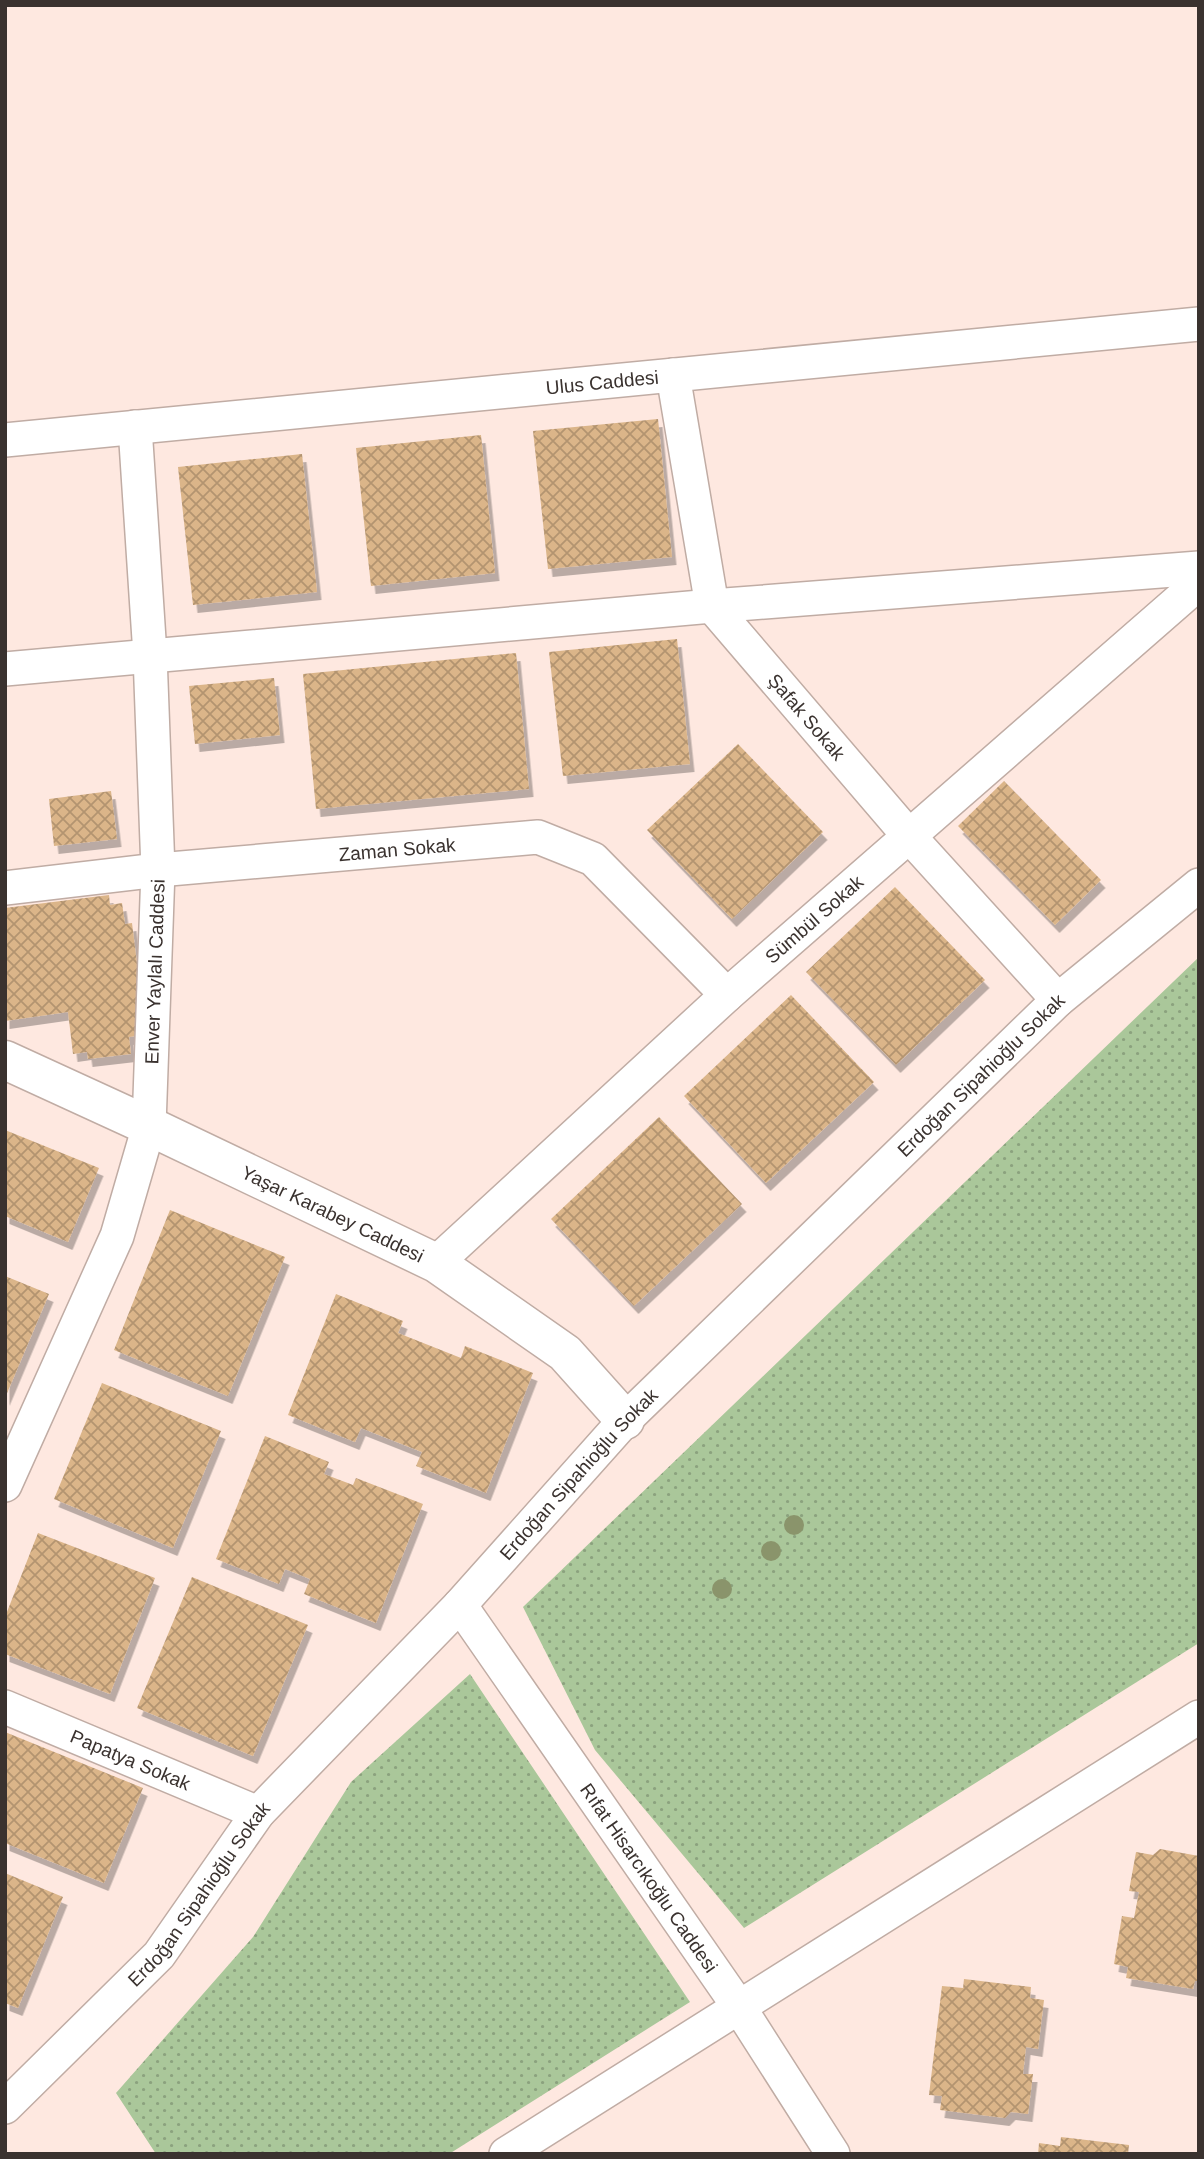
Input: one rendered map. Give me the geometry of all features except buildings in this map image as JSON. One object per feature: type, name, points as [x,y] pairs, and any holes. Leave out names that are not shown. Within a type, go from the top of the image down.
[{"type":"street","name":"Ulus Caddesi","points":[[5,440],[1199,324]]},
{"type":"street","points":[[673,375],[712,606]]},
{"type":"street","name":"Enver Yaylalı Caddesi","points":[[5,1485],[117,1236],[149,1126],[158,870],[150,655],[135,427]]},
{"type":"street","points":[[5,669],[712,606],[1199,568]]},
{"type":"street","name":"Sümbül Sokak","points":[[436,1264],[727,995],[1199,583]]},
{"type":"street","name":"Şafak Sokak","points":[[712,606],[909,836],[1058,999]]},
{"type":"street","name":"Zaman Sokak","points":[[5,888],[158,870],[538,837],[593,859],[727,995]]},
{"type":"street","name":"Erdoğan Sipahioğlu Sokak","points":[[5,2106],[159,1955],[258,1813],[460,1605],[625,1420],[1058,999],[1199,885]]},
{"type":"street","name":"Yaşar Karabey Caddesi","points":[[5,1060],[436,1264],[565,1353],[625,1420]]},
{"type":"street","name":"Rıfat Hisarcıkoğlu Caddesi","points":[[460,1605],[739,2007],[833,2154]]},
{"type":"street","name":"Papatya Sokak","points":[[5,1707],[258,1813]]},
{"type":"street","points":[[506,2154],[1199,1717]]},
{"type":"green space","points":[[1199,957],[1199,1643],[744,1928],[595,1750],[523,1607]]},
{"type":"green space","points":[[470,1674],[690,2002],[449,2154],[156,2154],[116,2093],[253,1937],[351,1782]]}]
